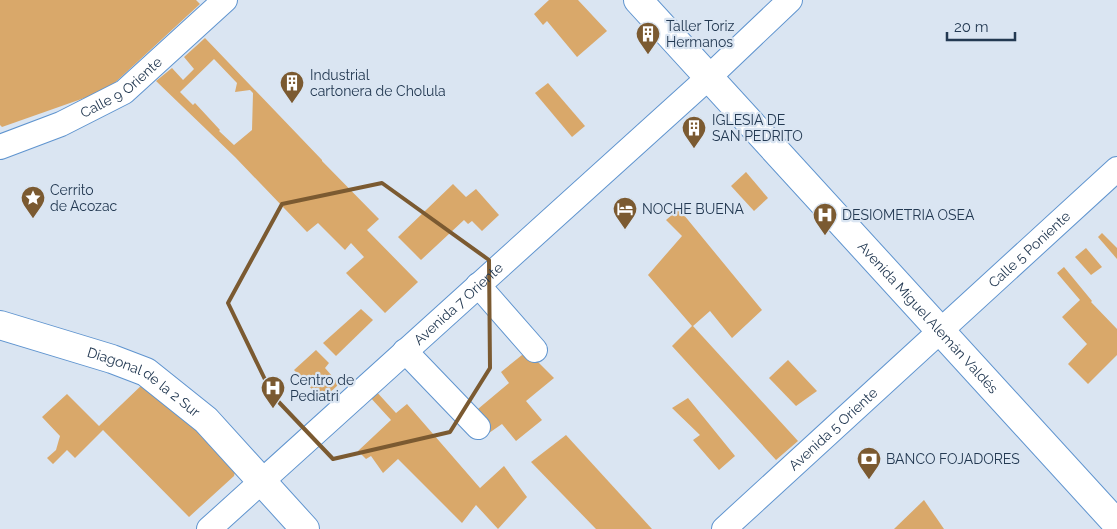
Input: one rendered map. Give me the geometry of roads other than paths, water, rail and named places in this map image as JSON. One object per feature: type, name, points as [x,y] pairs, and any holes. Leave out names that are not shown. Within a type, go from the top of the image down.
[{"type":"main road","name":"Avenida Miguel Alemán Valdés","points":[[638,0],[942,330],[1117,524]]},
{"type":"main road","name":"Diagonal de la 2 Sur","points":[[0,325],[112,359],[146,372],[206,420],[304,529]]},
{"type":"street","name":"Calle 9 Oriente","points":[[0,147],[61,124],[124,92],[225,0]]},
{"type":"street","name":"Avenida 7 Oriente","points":[[209,529],[708,78],[790,0]]},
{"type":"street","name":"Calle 5 Poniente","points":[[942,330],[1117,169]]},
{"type":"street","points":[[478,285],[534,350]]},
{"type":"street","name":"Avenida 5 Oriente","points":[[724,529],[942,330]]},
{"type":"street","points":[[405,351],[478,426]]},
{"type":"place","name":"Taller Toriz Hermanos","points":[[648,55]]},
{"type":"place","name":"Industrial cartonera de Cholula","points":[[292,104]]},
{"type":"place","name":"IGLESIA DE SAN PEDRITO","points":[[694,149]]},
{"type":"place","name":"Cerrito de Acozac","points":[[33,219]]},
{"type":"place","name":"NOCHE BUENA","points":[[625,230]]},
{"type":"place","name":"DESIOMETRIA OSEA","points":[[825,236]]},
{"type":"place","name":"Centro de Pediatri","points":[[273,409]]},
{"type":"place","name":"BANCO FOJADORES","points":[[869,480]]}]
